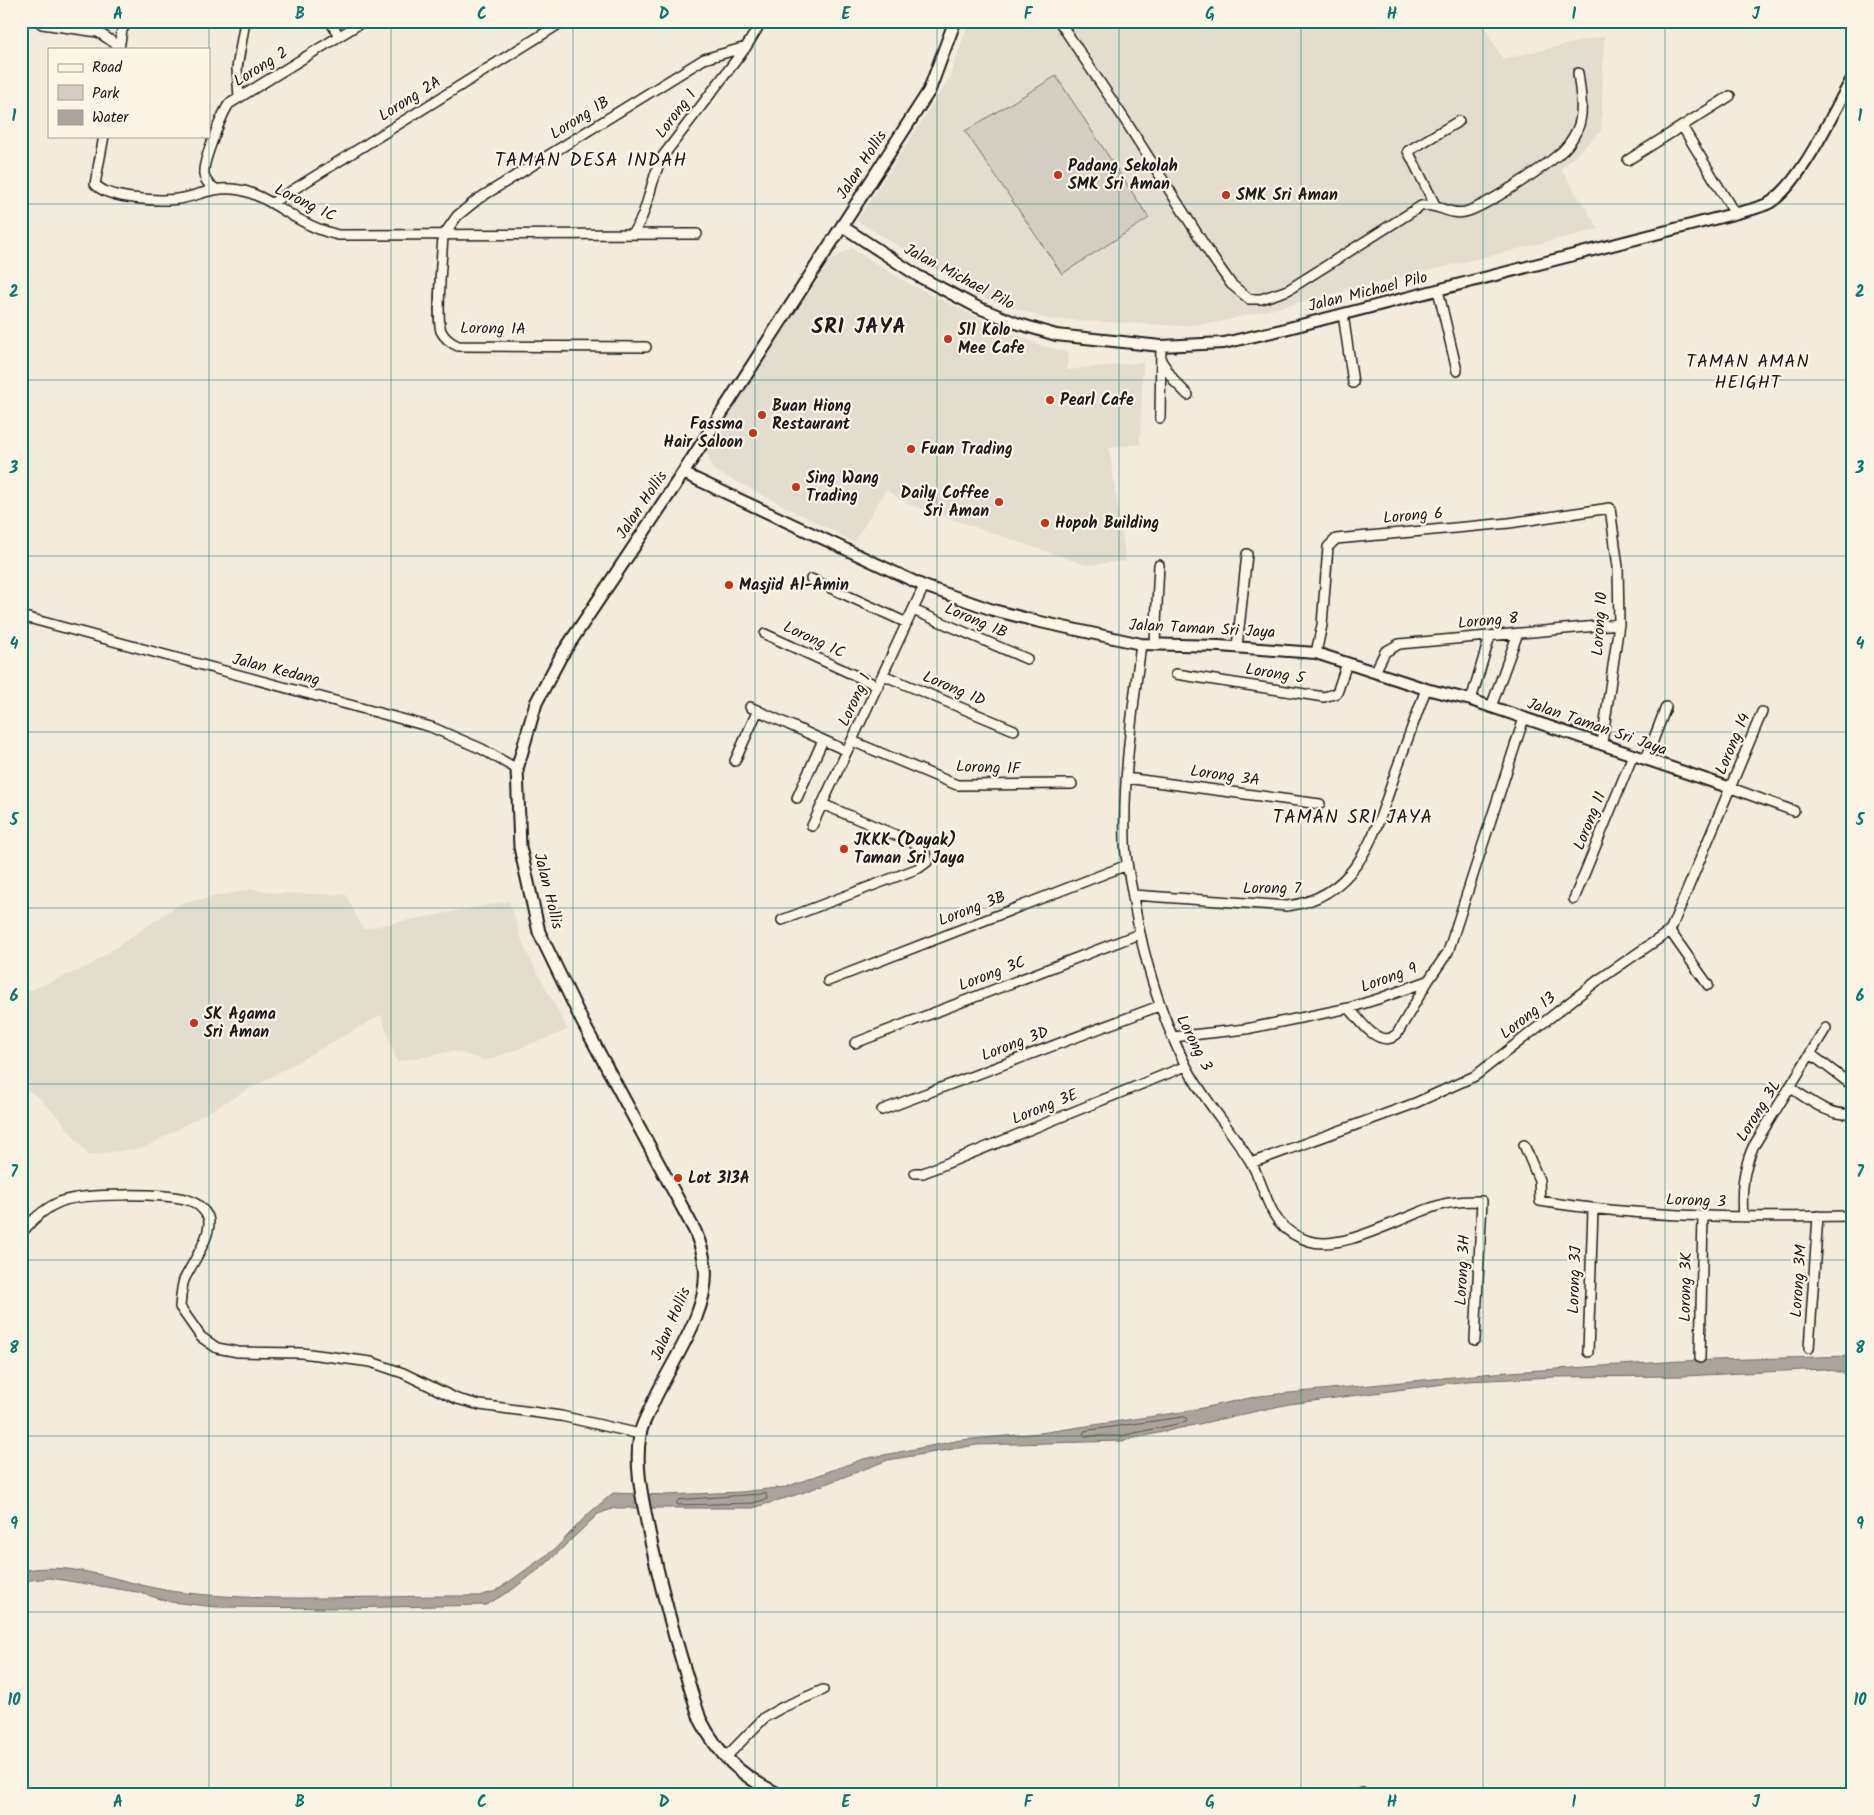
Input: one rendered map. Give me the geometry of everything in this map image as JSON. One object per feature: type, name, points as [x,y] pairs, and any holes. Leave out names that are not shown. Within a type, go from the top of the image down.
[{"type":"main road","name":"Jalan Hollis","points":[[778,1794],[752,1781],[725,1758],[710,1740],[700,1719],[655,1567],[641,1491],[638,1464],[640,1434],[656,1395],[697,1313],[704,1292],[706,1269],[695,1231],[628,1103],[583,1023],[539,932],[520,847],[517,769],[536,703],[562,656],[683,473],[929,91],[955,21]]},
{"type":"street","points":[[38,21],[42,24],[98,32],[119,47],[122,30],[128,21]]},
{"type":"street","points":[[239,98],[237,68],[245,21]]},
{"type":"street","points":[[330,21],[339,36]]},
{"type":"street","name":"Lorong 2","points":[[216,189],[206,180],[204,170],[222,114],[229,104],[364,21]]},
{"type":"street","name":"Lorong 2A","points":[[272,203],[564,21]]},
{"type":"street","name":"Lorong 1","points":[[631,234],[639,225],[656,168],[663,156],[746,47],[762,21]]},
{"type":"street","points":[[1059,21],[1123,116],[1210,254],[1231,284],[1249,299],[1261,299],[1288,290],[1413,210],[1424,205],[1458,213],[1473,209],[1524,179],[1560,154],[1578,128],[1581,102],[1578,73]]},
{"type":"street","name":"Lorong 1B","points":[[443,236],[457,216],[478,198],[704,59],[746,47]]},
{"type":"street","name":"Jalan Michael Pilo","points":[[842,226],[918,276],[1016,324],[1056,335],[1162,346],[1224,343],[1735,214],[1770,202],[1788,185],[1814,146],[1853,77]]},
{"type":"street","points":[[1628,160],[1730,96]]},
{"type":"street","points":[[1436,207],[1408,152],[1459,120]]},
{"type":"street","points":[[1682,126],[1735,214]]},
{"type":"street","points":[[104,138],[95,184],[102,191],[116,195],[151,199],[182,198],[216,189]]},
{"type":"street","name":"Lorong 1C","points":[[216,189],[234,189],[272,203],[302,221],[338,236],[443,236]]},
{"type":"street","points":[[443,236],[697,234]]},
{"type":"street","name":"Lorong 1A","points":[[443,236],[439,324],[446,338],[452,343],[458,346],[646,346]]},
{"type":"street","points":[[1438,290],[1457,371]]},
{"type":"street","points":[[1343,314],[1353,383]]},
{"type":"street","points":[[1160,418],[1162,346]]},
{"type":"street","points":[[1162,362],[1175,382],[1188,395]]},
{"type":"street","name":"Jalan Taman Sri Jaya","points":[[683,473],[924,586],[1036,621],[1141,644],[1237,647],[1316,653],[1426,689],[1471,700],[1731,788]]},
{"type":"street","name":"Lorong 10","points":[[1602,743],[1619,624],[1618,567],[1610,508]]},
{"type":"street","name":"Lorong 6","points":[[1316,653],[1322,625],[1328,547],[1336,539],[1509,523],[1610,508]]},
{"type":"street","points":[[1237,647],[1247,554]]},
{"type":"street","points":[[1155,644],[1159,565]]},
{"type":"street","points":[[811,579],[907,623]]},
{"type":"street","name":"Lorong 1","points":[[812,826],[924,586]]},
{"type":"street","name":"Lorong 1B","points":[[913,610],[1027,659]]},
{"type":"street","name":"Jalan Kedang","points":[[21,616],[431,727],[482,749],[517,769]]},
{"type":"street","name":"Lorong 8","points":[[1375,672],[1385,652],[1399,644],[1619,624]]},
{"type":"street","points":[[1491,707],[1518,633]]},
{"type":"street","name":"Lorong 1C","points":[[766,634],[878,686]]},
{"type":"street","points":[[1471,700],[1490,636]]},
{"type":"street","name":"Lorong 3","points":[[1141,644],[1126,778],[1125,840],[1127,864],[1139,934],[1159,1006],[1186,1066],[1251,1163],[1273,1216],[1296,1237],[1312,1242],[1342,1242],[1443,1204],[1482,1202]]},
{"type":"street","name":"Lorong 5","points":[[1176,674],[1324,697],[1337,693],[1347,663]]},
{"type":"street","name":"Lorong 1D","points":[[882,675],[1014,730]]},
{"type":"street","name":"Lorong 7","points":[[1133,896],[1287,906],[1307,904],[1326,895],[1352,872],[1376,832],[1426,689]]},
{"type":"street","points":[[1646,759],[1666,707]]},
{"type":"street","points":[[735,761],[754,709],[848,751]]},
{"type":"street","name":"Lorong 14","points":[[1731,788],[1762,712]]},
{"type":"street","name":"Lorong 9","points":[[1173,1037],[1246,1029],[1349,1008],[1428,981],[1448,952],[1524,718]]},
{"type":"street","points":[[796,798],[823,740]]},
{"type":"street","name":"Lorong 1F","points":[[852,741],[957,785],[1072,784]]},
{"type":"street","name":"Lorong 11","points":[[1574,900],[1633,755]]},
{"type":"street","name":"Lorong 3A","points":[[1126,778],[1320,804]]},
{"type":"street","points":[[1708,985],[1670,931],[1731,788],[1794,811]]},
{"type":"street","points":[[782,920],[919,868],[927,862],[925,853],[917,844],[822,804]]},
{"type":"street","name":"Lorong 3B","points":[[828,981],[1127,864]]},
{"type":"street","name":"Lorong 13","points":[[1251,1163],[1413,1104],[1475,1076],[1598,981],[1670,931]]},
{"type":"street","name":"Lorong 3C","points":[[855,1043],[1139,934]]},
{"type":"street","points":[[1349,1008],[1375,1034],[1382,1038],[1391,1038],[1397,1034],[1428,981]]},
{"type":"street","name":"Lorong 3D","points":[[882,1110],[1159,1006]]},
{"type":"street","name":"Lorong 3L","points":[[1743,1217],[1742,1189],[1746,1164],[1754,1146],[1812,1055],[1826,1028]]},
{"type":"street","points":[[1812,1055],[1853,1086]]},
{"type":"street","name":"Lorong 3E","points":[[916,1173],[923,1172],[1186,1066]]},
{"type":"street","points":[[1791,1088],[1824,1109],[1836,1114],[1853,1114]]},
{"type":"street","name":"Lorong 3","points":[[1524,1145],[1539,1180],[1540,1201],[1593,1210],[1703,1217],[1853,1216]]},
{"type":"street","points":[[23,1231],[42,1212],[72,1198],[141,1196],[189,1200],[197,1204],[204,1211],[209,1226],[207,1235],[184,1282],[180,1307],[201,1337],[213,1346],[228,1351],[302,1353],[371,1362],[404,1373],[457,1399],[480,1405],[561,1416],[640,1434]]},
{"type":"street","name":"Lorong 3H","points":[[1475,1340],[1482,1202]]},
{"type":"street","name":"Lorong 3J","points":[[1588,1352],[1593,1210]]},
{"type":"street","name":"Lorong 3M","points":[[1810,1348],[1818,1216]]},
{"type":"street","name":"Lorong 3K","points":[[1700,1358],[1703,1217]]},
{"type":"street","points":[[725,1758],[765,1717],[782,1707],[823,1690]]},
{"type":"shaded area","name":"SMK Sri Aman","points":[[969,21],[1481,21],[1503,59],[1604,36],[1601,131],[1561,169],[1599,229],[1219,322],[1184,326],[1048,319],[984,298],[857,221],[949,79]]},
{"type":"shaded area","name":"SRI JAYA","points":[[851,248],[911,285],[997,327],[1042,346],[1068,352],[1067,370],[1143,362],[1140,444],[1109,448],[1126,561],[1086,565],[910,505],[886,490],[854,542],[712,469],[706,447],[831,260]]},
{"type":"shaded area","name":"SK Agama Sri Aman","points":[[253,889],[276,893],[346,895],[363,929],[509,901],[525,949],[568,1030],[486,1061],[454,1051],[397,1062],[381,1015],[144,1148],[88,1155],[61,1120],[39,1098],[21,1086],[21,994],[89,966],[181,903]]},
{"type":"green space","name":"Padang Sekolah SMK Sri Aman","points":[[1056,76],[1149,218],[1062,274],[965,131]]},
{"type":"water","points":[[1853,1356],[1853,1375],[1824,1369],[1684,1376],[1555,1377],[1467,1381],[1289,1404],[1122,1441],[977,1445],[888,1460],[802,1493],[753,1508],[615,1508],[598,1514],[547,1563],[512,1590],[486,1605],[342,1608],[216,1607],[171,1602],[137,1592],[50,1578],[21,1581],[21,1571],[42,1568],[84,1571],[165,1590],[222,1596],[296,1598],[479,1596],[496,1591],[555,1549],[587,1515],[613,1493],[667,1495],[741,1492],[786,1487],[863,1459],[961,1440],[1040,1433],[1188,1411],[1259,1396],[1494,1373],[1681,1361]]},
{"type":"place","name":"Padang Sekolah SMK Sri Aman","points":[[1058,175]]},
{"type":"place","name":"SMK Sri Aman","points":[[1226,195]]},
{"type":"place","name":"511 Kolo Mee Cafe","points":[[948,339]]},
{"type":"place","name":"Pearl Cafe","points":[[1050,400]]},
{"type":"place","name":"Buan Hiong Restaurant","points":[[762,415]]},
{"type":"place","name":"Fassma Hair Saloon","points":[[753,433]]},
{"type":"place","name":"Fuan Trading","points":[[911,449]]},
{"type":"place","name":"Sing Wang Trading","points":[[796,487]]},
{"type":"place","name":"Daily Coffee Sri Aman","points":[[999,502]]},
{"type":"place","name":"Hopoh Building","points":[[1045,523]]},
{"type":"place","name":"Masjid Al-Amin","points":[[729,585]]},
{"type":"place","name":"JKKK (Dayak) Taman Sri Jaya","points":[[844,849]]},
{"type":"place","name":"SK Agama Sri Aman","points":[[194,1023]]},
{"type":"place","name":"Lot 313A","points":[[678,1178]]},
{"type":"district","name":"TAMAN DESA INDAH","points":[[591,161]]},
{"type":"district","name":"SRI JAYA","points":[[859,327]]},
{"type":"district","name":"TAMAN AMAN HEIGHT","points":[[1748,372]]},
{"type":"district","name":"TAMAN SRI JAYA","points":[[1353,818]]}]
